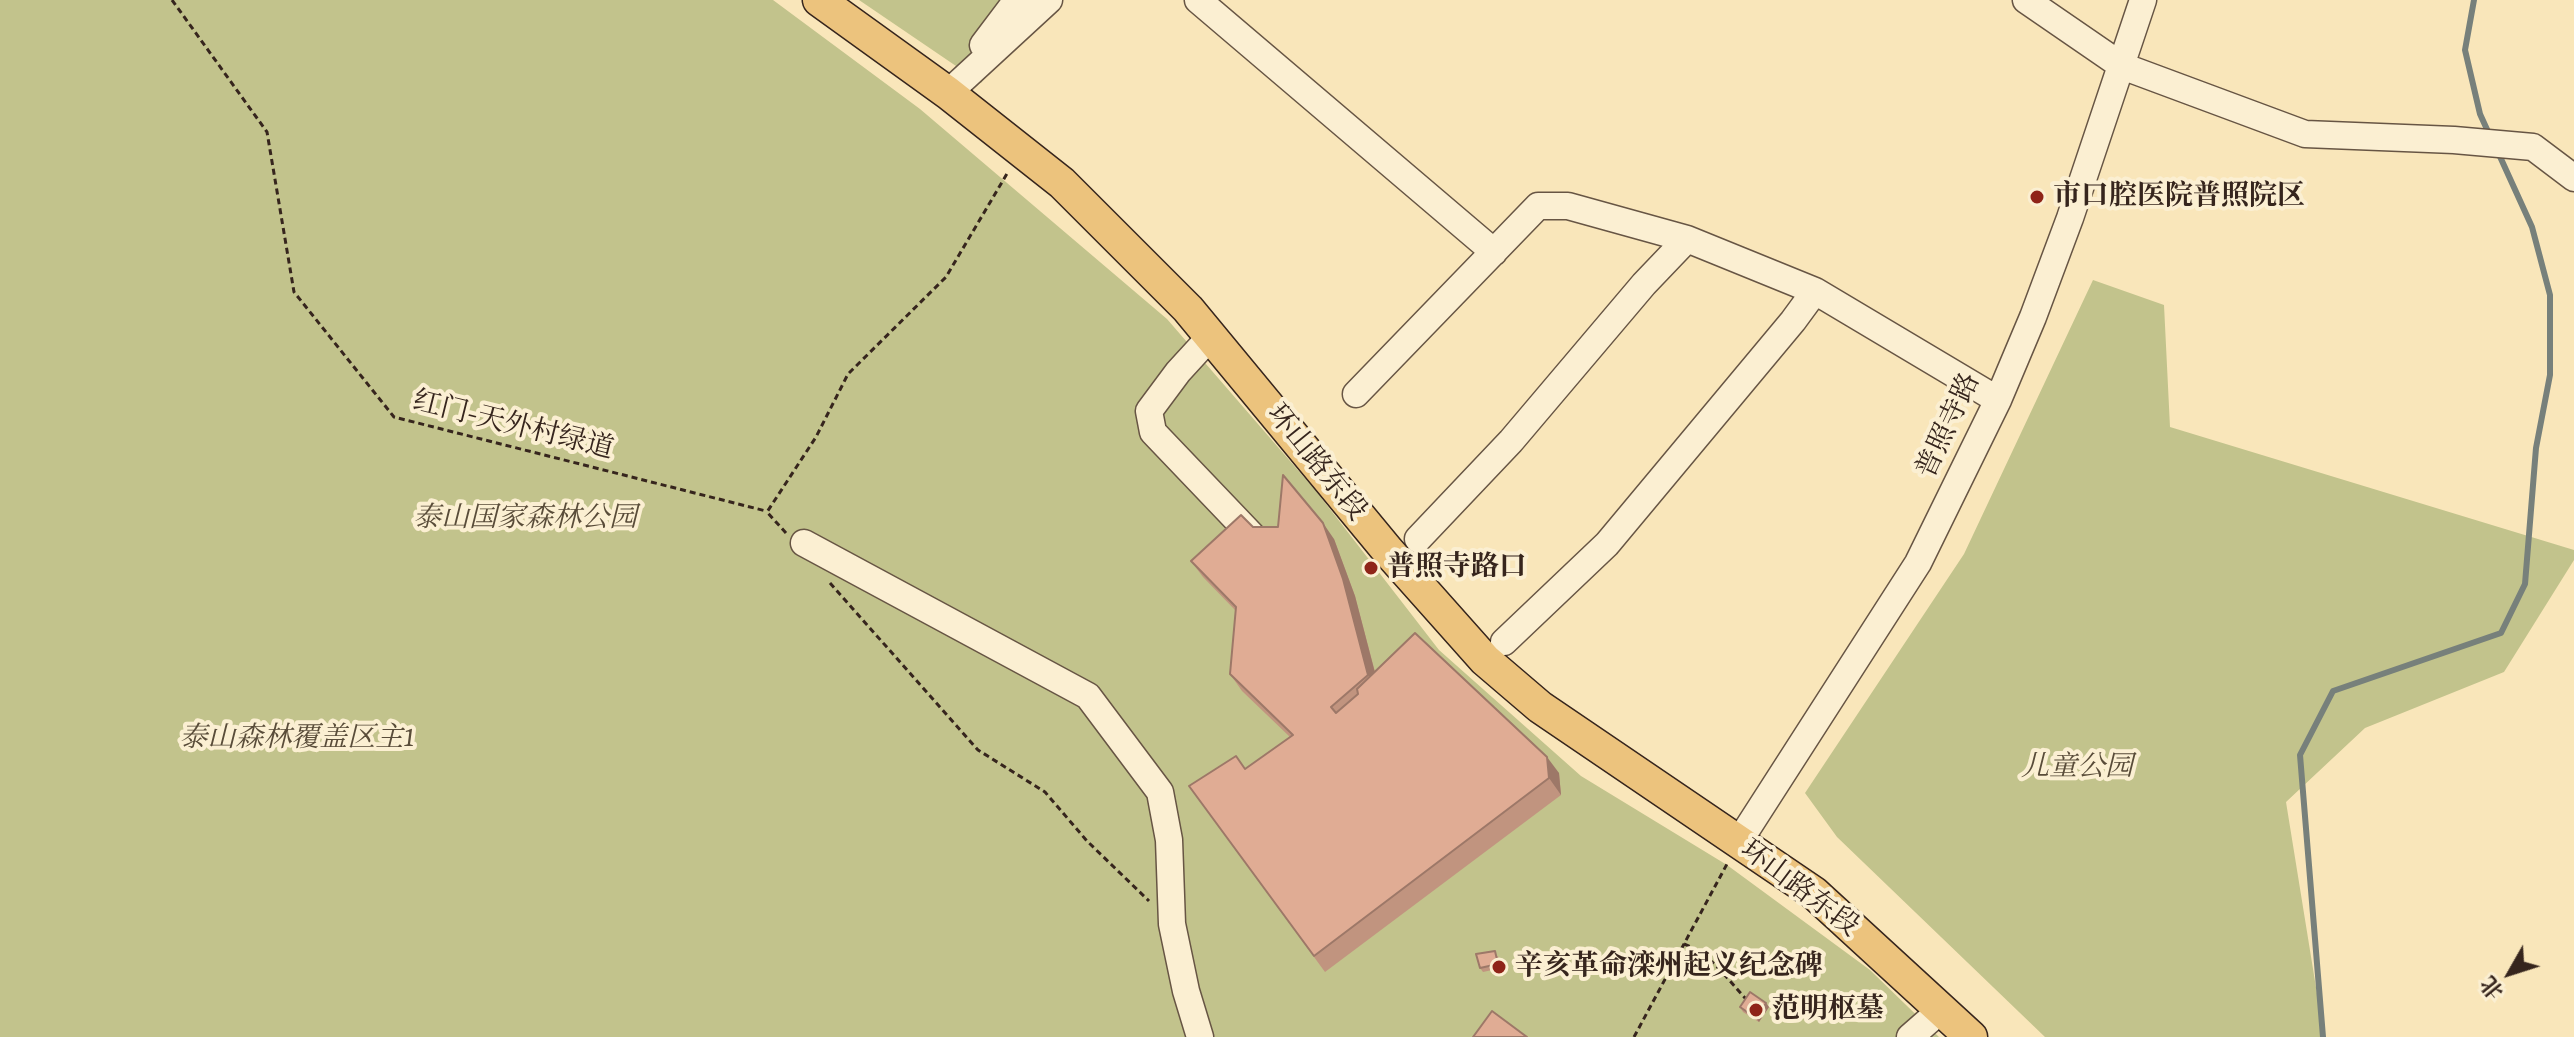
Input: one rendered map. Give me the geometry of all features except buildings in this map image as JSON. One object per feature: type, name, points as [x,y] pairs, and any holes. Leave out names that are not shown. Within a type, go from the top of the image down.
[{"type":"main road","name":"环山路东段","points":[[819,0],[948,93],[1062,183],[1188,309],[1388,551],[1485,660],[1540,707],[1814,893],[1971,1037]]},
{"type":"street","points":[[948,93],[1017,0]]},
{"type":"street","points":[[948,93],[1049,0]]},
{"type":"street","points":[[1198,0],[1494,252]]},
{"type":"street","points":[[2026,0],[2122,66],[2305,134],[2454,140],[2533,147],[2574,178]]},
{"type":"street","name":"普照寺路","points":[[1738,843],[1918,563],[1998,400],[2033,317],[2143,0]]},
{"type":"street","points":[[1356,394],[1538,206],[1568,206],[1687,239],[1815,291],[1998,400]]},
{"type":"street","points":[[1418,539],[1511,441],[1644,284],[1687,239]]},
{"type":"street","points":[[1504,642],[1607,544],[1815,291]]},
{"type":"street","points":[[1211,336],[1178,372],[1149,411],[1153,432],[1249,534],[1279,560]]},
{"type":"street","points":[[796,539],[1088,696],[1160,792],[1169,840],[1172,924],[1186,991],[1200,1037]]},
{"type":"street","points":[[1910,1037],[1942,1009]]},
{"type":"path","name":"红门-天外村绿道","points":[[172,0],[267,132],[294,292],[394,417],[767,512]]},
{"type":"path","points":[[796,539],[767,512],[816,437],[848,374],[946,277],[1021,150]]},
{"type":"path","points":[[830,583],[978,750],[1045,792],[1087,841],[1172,924]]},
{"type":"path","points":[[1634,1037],[1738,843]]},
{"type":"path","points":[[1684,944],[1696,948],[1715,964],[1750,1002]]},
{"type":"green space","name":"泰山国家森林公园","points":[[0,0],[773,0],[920,109],[1167,319],[1316,491],[1439,650],[1581,776],[1727,865],[1870,970],[1939,1037],[0,1037]]},
{"type":"green space","points":[[859,0],[1046,0],[981,83]]},
{"type":"green space","name":"儿童公园","points":[[2093,280],[2164,305],[2170,427],[2574,550],[2574,560],[2504,672],[2365,728],[2286,802],[2324,1037],[2045,1037],[1837,837],[1805,793],[1964,554]]},
{"type":"waterway","points":[[2474,0],[2465,50],[2480,114],[2490,136]]},
{"type":"waterway","points":[[2323,1037],[2300,755],[2333,691],[2501,633],[2525,584],[2536,448],[2550,375],[2550,295],[2532,227],[2497,150]]},
{"type":"place","name":"市口腔医院普照院区","points":[[2037,197]]},
{"type":"place","name":"普照寺路口","points":[[1371,568]]},
{"type":"place","name":"辛亥革命滦州起义纪念碑","points":[[1499,967]]},
{"type":"place","name":"范明枢墓","points":[[1756,1010]]},
{"type":"park label","name":"泰山森林覆盖区主1","points":[[297,739]]}]
